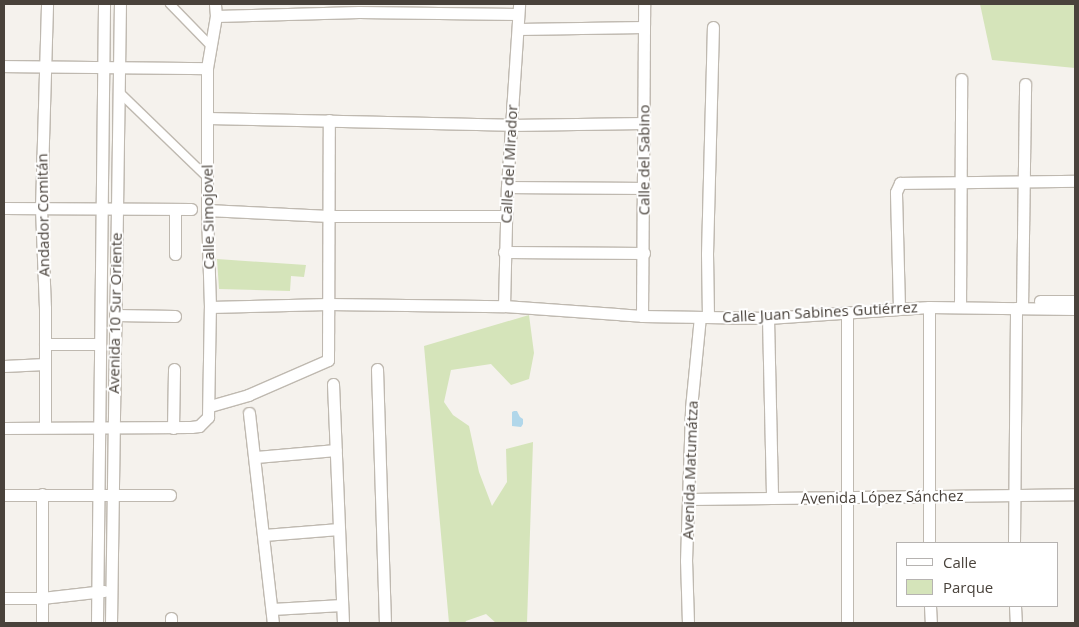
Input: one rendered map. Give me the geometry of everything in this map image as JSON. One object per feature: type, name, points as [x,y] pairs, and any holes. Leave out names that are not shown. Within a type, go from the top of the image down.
[{"type":"street","name":"Andador Comitán","points":[[45,427],[45,344],[41,208],[47,4]]},
{"type":"street","name":"Avenida 10 Sur Oriente","points":[[97,623],[104,4]]},
{"type":"street","name":"Avenida 10 Sur Oriente","points":[[111,623],[120,4]]},
{"type":"street","points":[[170,4],[212,47]]},
{"type":"street","name":"Calle Simojovel","points":[[210,406],[207,68],[216,16],[215,4]]},
{"type":"street","name":"Calle del Sabino","points":[[642,316],[644,253],[644,4]]},
{"type":"street","points":[[216,16],[359,8],[518,9]]},
{"type":"street","name":"Calle del Mirador","points":[[504,306],[507,187],[518,9]]},
{"type":"street","points":[[518,29],[644,27]]},
{"type":"street","name":"Avenida Matumátza","points":[[688,623],[686,561],[691,408],[704,317],[714,27]]},
{"type":"street","points":[[4,66],[207,68]]},
{"type":"street","points":[[960,307],[961,79]]},
{"type":"street","points":[[1014,542],[1013,495],[1022,308],[1025,84]]},
{"type":"street","points":[[120,93],[207,176]]},
{"type":"street","points":[[208,118],[510,125],[644,123]]},
{"type":"street","points":[[4,428],[173,428],[198,426],[208,417],[210,406],[248,394],[328,360],[329,120]]},
{"type":"street","points":[[899,308],[896,192],[900,183],[1075,181]]},
{"type":"street","points":[[507,187],[644,188]]},
{"type":"street","points":[[4,208],[191,209]]},
{"type":"street","points":[[175,209],[175,254]]},
{"type":"street","points":[[207,210],[329,216],[506,216]]},
{"type":"street","points":[[504,252],[644,253]]},
{"type":"street","name":"Calle Juan Sabines Gutiérrez","points":[[1022,308],[1040,301],[1075,300]]},
{"type":"street","points":[[210,307],[328,304],[504,306]]},
{"type":"street","name":"Calle Juan Sabines Gutiérrez","points":[[504,306],[642,316],[768,318],[929,307],[1075,309]]},
{"type":"street","points":[[929,307],[929,542]]},
{"type":"street","points":[[847,312],[847,623]]},
{"type":"street","points":[[115,315],[175,316]]},
{"type":"street","points":[[768,318],[772,498]]},
{"type":"street","points":[[45,344],[100,344]]},
{"type":"street","points":[[4,366],[45,364]]},
{"type":"street","points":[[173,428],[174,369]]},
{"type":"street","points":[[377,369],[385,623]]},
{"type":"street","points":[[333,384],[343,623]]},
{"type":"street","points":[[249,413],[256,457],[273,623]]},
{"type":"street","points":[[256,457],[336,450]]},
{"type":"street","points":[[4,496],[42,494],[170,495]]},
{"type":"street","points":[[42,494],[42,623]]},
{"type":"street","name":"Avenida López Sánchez","points":[[688,499],[1075,494]]},
{"type":"street","points":[[264,535],[339,529]]},
{"type":"street","points":[[4,598],[42,598],[111,590]]},
{"type":"street","points":[[272,609],[342,605]]},
{"type":"street","points":[[930,607],[931,623]]},
{"type":"street","points":[[1015,607],[1016,623]]},
{"type":"green space","points":[[980,4],[1075,4],[1075,68],[992,60]]},
{"type":"green space","points":[[217,259],[306,265],[304,277],[291,276],[290,291],[219,289]]},
{"type":"green space","points":[[529,315],[534,353],[529,379],[511,385],[491,364],[451,370],[444,402],[453,415],[469,426],[479,472],[492,506],[507,482],[506,449],[533,442],[527,623],[496,623],[486,614],[465,623],[449,623],[424,346]]},
{"type":"water","points":[[517,411],[523,419],[521,427],[512,426],[512,412]]}]
